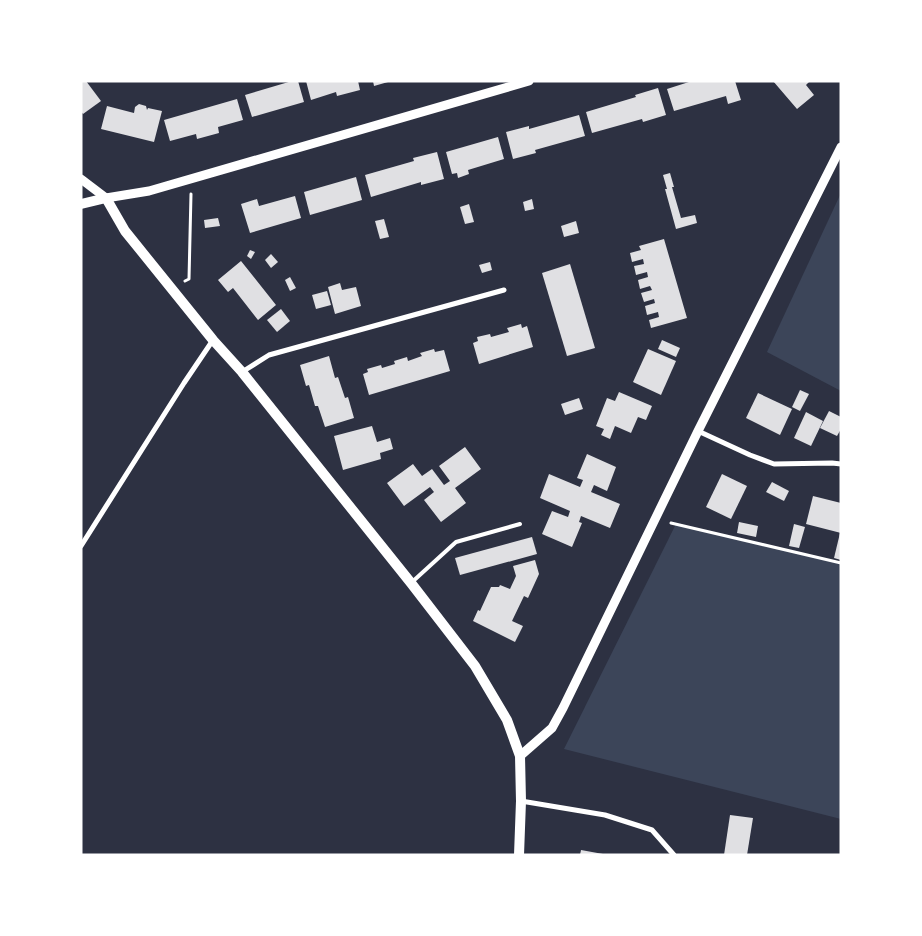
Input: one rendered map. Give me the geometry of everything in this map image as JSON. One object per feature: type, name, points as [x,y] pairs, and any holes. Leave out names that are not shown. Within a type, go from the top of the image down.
[{"type":"main road","points":[[81,204],[106,198],[125,231],[213,340],[242,372],[475,666],[507,720],[520,756],[519,855]]},
{"type":"street","points":[[81,179],[106,198],[149,191],[530,81]]},
{"type":"street","points":[[520,756],[552,728],[563,708],[698,431],[841,147]]},
{"type":"street","points":[[242,372],[269,355],[504,290]]},
{"type":"street","points":[[81,546],[213,340]]},
{"type":"street","points":[[698,431],[774,464],[841,464]]},
{"type":"street","points":[[521,801],[605,815],[652,830],[674,855]]},
{"type":"lane","points":[[411,583],[456,542],[520,524]]},
{"type":"path","points":[[174,291],[189,279],[191,179]]},
{"type":"path","points":[[656,518],[841,564]]},
{"type":"shaded area","points":[[841,193],[841,391],[767,352]]},
{"type":"shaded area","points":[[676,524],[841,563],[841,819],[564,749]]},
{"type":"building","points":[[81,81],[86,81],[101,101],[83,114],[81,111]]},
{"type":"building","points":[[292,81],[298,81],[304,102],[252,117],[245,95]]},
{"type":"building","points":[[306,81],[358,81],[360,90],[337,96],[336,92],[311,100]]},
{"type":"building","points":[[373,81],[388,81],[388,82],[374,86]]},
{"type":"building","points":[[692,81],[735,81],[741,100],[728,104],[726,96],[674,111],[667,89]]},
{"type":"building","points":[[773,81],[810,81],[806,85],[814,95],[797,109]]},
{"type":"building","points":[[658,88],[666,115],[643,122],[642,119],[592,133],[586,112],[636,97],[635,95]]},
{"type":"building","points":[[237,99],[243,120],[218,127],[219,133],[197,139],[196,134],[170,141],[164,120]]},
{"type":"building","points":[[139,104],[146,106],[147,110],[148,108],[162,111],[154,142],[101,129],[107,106],[134,113],[135,107]]},
{"type":"building","points":[[579,115],[585,136],[535,150],[536,153],[513,159],[506,132],[529,126],[529,129]]},
{"type":"building","points":[[498,137],[504,159],[468,170],[469,174],[458,178],[457,173],[452,174],[446,152]]},
{"type":"building","points":[[437,152],[444,179],[421,185],[421,182],[371,197],[365,175],[414,161],[413,158]]},
{"type":"building","points":[[670,173],[681,218],[695,215],[697,223],[676,229],[663,175]]},
{"type":"building","points":[[356,177],[362,200],[310,215],[304,192]]},
{"type":"building","points":[[295,196],[301,218],[250,233],[241,204],[257,199],[259,206]]},
{"type":"building","points":[[532,199],[534,209],[525,211],[523,202]]},
{"type":"building","points":[[469,204],[474,222],[465,224],[460,207]]},
{"type":"building","points":[[218,218],[220,226],[205,228],[204,220]]},
{"type":"building","points":[[384,219],[389,237],[380,239],[375,221]]},
{"type":"building","points":[[576,221],[579,233],[564,237],[561,226]]},
{"type":"building","points":[[664,239],[687,318],[651,328],[649,320],[659,317],[658,312],[647,315],[645,306],[655,303],[654,299],[644,302],[641,293],[652,290],[650,286],[640,289],[638,280],[648,277],[647,272],[636,275],[634,266],[644,264],[643,259],[632,262],[630,253],[641,250],[639,246]]},
{"type":"building","points":[[250,250],[255,252],[251,259],[247,256]]},
{"type":"building","points":[[271,254],[278,262],[271,268],[265,260]]},
{"type":"building","points":[[241,261],[276,305],[258,320],[233,288],[228,292],[218,280]]},
{"type":"building","points":[[490,262],[492,270],[482,273],[479,265]]},
{"type":"building","points":[[570,264],[595,348],[567,356],[542,273]]},
{"type":"building","points":[[290,277],[296,288],[290,291],[285,280]]},
{"type":"building","points":[[340,283],[342,290],[356,287],[361,306],[335,314],[328,287]]},
{"type":"building","points":[[327,291],[331,305],[316,309],[312,295]]},
{"type":"building","points":[[281,309],[290,321],[277,332],[267,320]]},
{"type":"building","points":[[521,324],[522,328],[527,326],[533,347],[479,364],[473,343],[478,341],[477,337],[490,334],[491,337],[509,332],[507,328]]},
{"type":"building","points":[[662,340],[680,348],[676,357],[658,349]]},
{"type":"building","points":[[434,349],[435,352],[444,350],[450,371],[369,395],[363,374],[368,372],[367,369],[381,365],[382,368],[395,364],[394,361],[407,357],[408,361],[422,356],[420,353]]},
{"type":"building","points":[[648,349],[676,361],[661,395],[633,382]]},
{"type":"building","points":[[329,356],[335,378],[338,377],[345,398],[348,397],[354,418],[325,427],[318,406],[315,406],[309,385],[306,386],[300,365]]},
{"type":"building","points":[[800,390],[809,394],[800,411],[792,407]]},
{"type":"building","points":[[619,392],[652,406],[646,420],[638,417],[631,433],[615,426],[610,439],[601,435],[604,429],[596,426],[607,398],[615,401]]},
{"type":"building","points":[[758,393],[792,409],[780,435],[746,418]]},
{"type":"building","points":[[579,398],[583,409],[565,415],[561,404]]},
{"type":"building","points":[[829,411],[841,417],[841,429],[837,436],[820,428]]},
{"type":"building","points":[[806,412],[823,421],[811,446],[794,438]]},
{"type":"building","points":[[372,426],[377,442],[390,438],[393,449],[380,453],[381,459],[343,470],[334,436]]},
{"type":"building","points":[[465,447],[481,469],[455,488],[466,503],[441,522],[424,500],[434,492],[430,487],[404,506],[387,483],[413,464],[422,476],[432,469],[444,485],[450,481],[439,466]]},
{"type":"building","points":[[587,454],[616,467],[607,491],[594,485],[591,492],[620,504],[610,528],[581,516],[579,522],[582,523],[572,547],[542,534],[552,511],[568,517],[570,511],[540,498],[549,474],[580,487],[583,480],[577,478]]},
{"type":"building","points":[[722,474],[747,486],[731,519],[706,507]]},
{"type":"building","points":[[772,482],[789,491],[784,501],[766,492]]},
{"type":"building","points":[[813,496],[841,503],[841,533],[806,524]]},
{"type":"building","points":[[739,522],[758,526],[756,537],[737,533]]},
{"type":"building","points":[[794,524],[805,527],[799,548],[789,546]]},
{"type":"building","points":[[841,533],[841,560],[834,558]]},
{"type":"building","points":[[532,537],[537,554],[460,575],[455,558]]},
{"type":"building","points":[[535,560],[539,574],[528,598],[524,596],[512,621],[523,626],[515,642],[473,621],[478,610],[480,611],[491,587],[499,587],[500,585],[510,589],[516,576],[513,566]]},
{"type":"building","points":[[730,815],[753,818],[747,855],[724,855]]},
{"type":"building","points":[[581,850],[603,854],[603,855],[580,855]]}]
